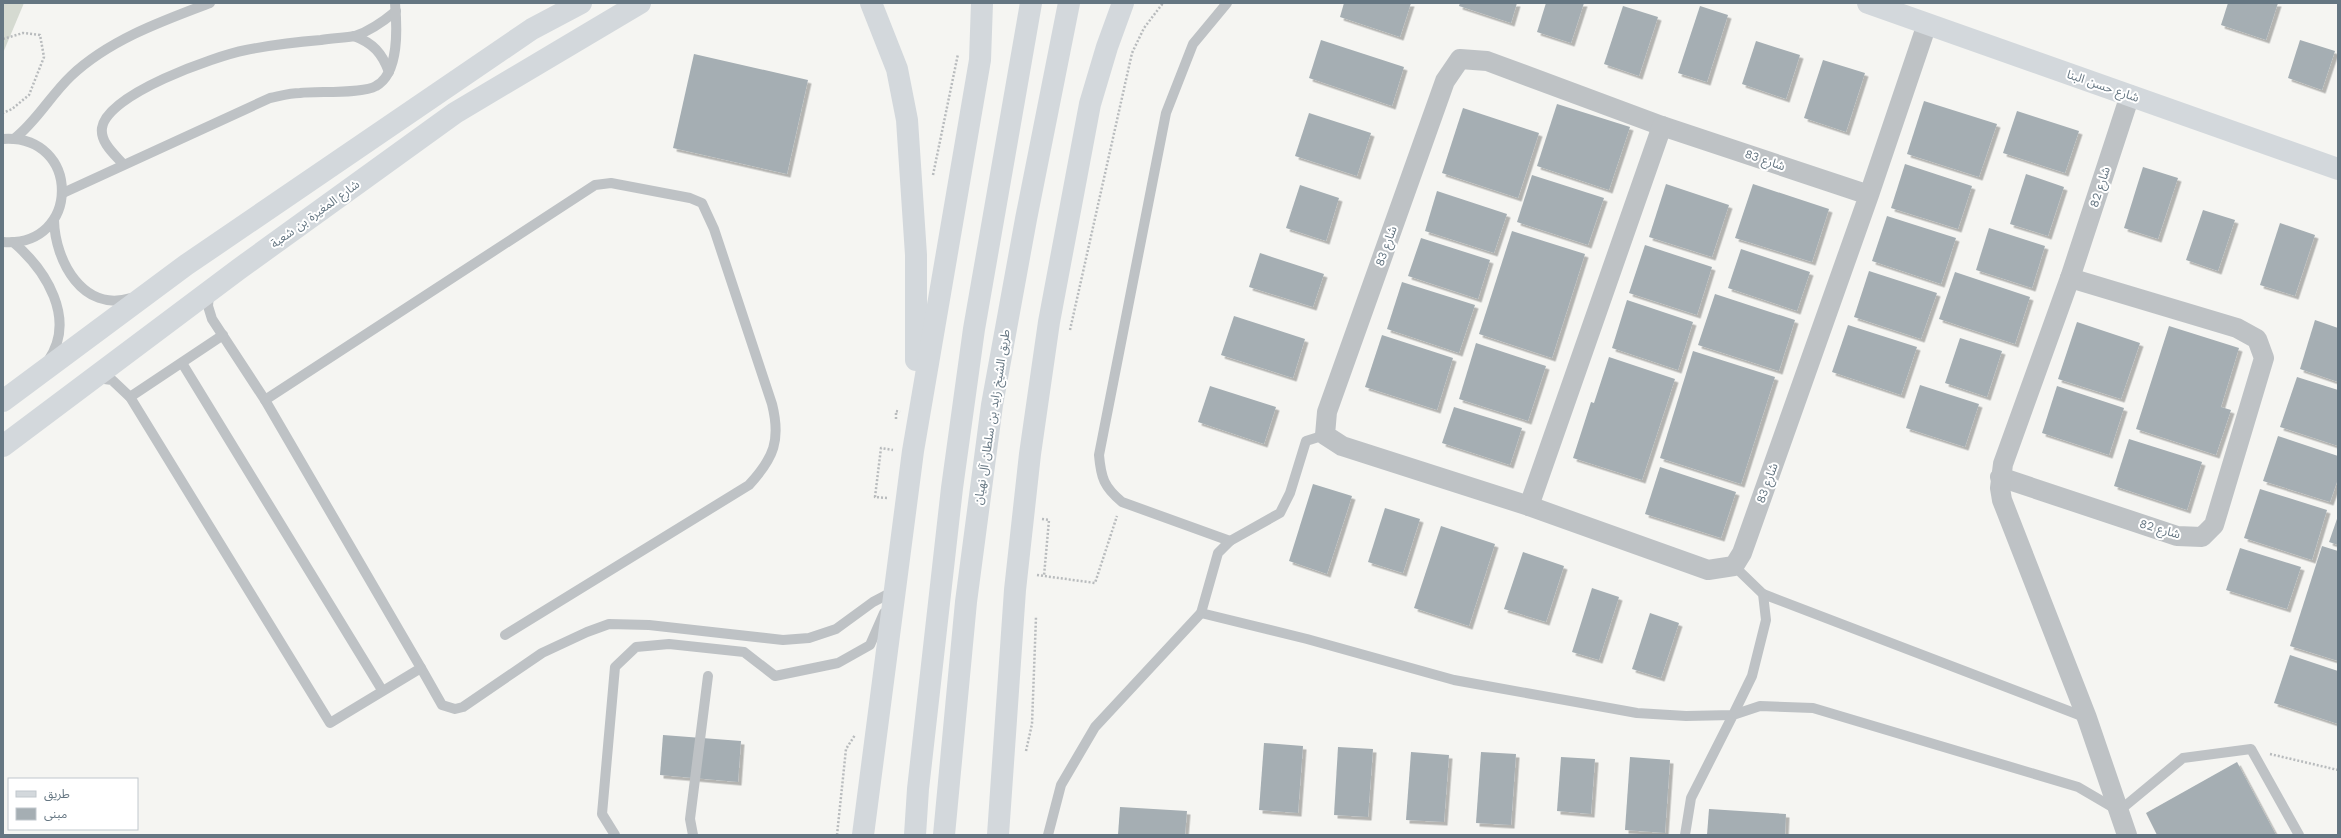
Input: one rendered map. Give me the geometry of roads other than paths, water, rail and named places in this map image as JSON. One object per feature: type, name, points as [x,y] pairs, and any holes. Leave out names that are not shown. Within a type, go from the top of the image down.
[{"type":"main road","points":[[3,401],[186,265],[532,29],[581,3]]},
{"type":"main road","name":"شارع المغيرة بن شعبة","points":[[3,446],[92,378],[455,113],[640,3]]},
{"type":"main road","points":[[864,835],[894,591],[903,450],[917,331],[916,255],[906,120],[897,69],[871,3]]},
{"type":"main road","points":[[903,450],[980,60],[982,3]]},
{"type":"main road","points":[[911,835],[918,789],[952,488],[974,329],[1031,3]]},
{"type":"main road","name":"طريق الشيخ زايد بن سلطان آل نهيان","points":[[944,834],[966,602],[992,405],[1026,219],[1069,3]]},
{"type":"main road","points":[[998,835],[1015,590],[1030,454],[1049,322],[1090,104],[1106,47],[1123,3]]},
{"type":"main road","name":"شارع حسن البنا","points":[[1868,3],[2338,169]]},
{"type":"main road","points":[[915,835],[918,789]]},
{"type":"street","name":"شارع 83","points":[[1734,566],[1745,546],[1869,195],[1927,24]]},
{"type":"street","name":"شارع 83","points":[[1326,435],[1327,412],[1445,81],[1460,58],[1486,61],[1662,126],[1869,195]]},
{"type":"street","name":"شارع 82","points":[[2070,278],[2237,328],[2258,339],[2264,358],[2214,525],[2202,537],[2177,536],[2000,477],[2003,464],[2070,278],[2130,95]]},
{"type":"street","points":[[1529,506],[1662,126]]},
{"type":"street","points":[[1326,435],[1342,446],[1529,506],[1708,570],[1734,566]]},
{"type":"street","points":[[2000,477],[2002,500],[2087,718],[2127,835]]},
{"type":"lane","points":[[14,139],[30,126],[56,92],[88,61],[148,28],[210,3]]},
{"type":"lane","points":[[1226,3],[1192,44],[1166,113],[1099,455],[1100,472],[1108,491],[1122,502],[1230,541]]},
{"type":"lane","points":[[63,193],[123,164],[270,98],[298,93],[365,90],[376,86],[389,72],[395,50],[396,7]]},
{"type":"lane","points":[[123,164],[106,145],[102,129],[108,113],[138,92],[168,76],[239,51],[354,36],[376,26],[396,7]]},
{"type":"lane","points":[[354,36],[376,47],[384,59],[389,72]]},
{"type":"lane","points":[[3,139],[27,141],[39,147],[57,166],[62,179],[63,193],[54,220],[36,236],[8,242]]},
{"type":"lane","points":[[265,400],[596,185],[611,183],[690,198],[702,203],[714,229],[772,404],[775,416],[773,452],[766,467],[749,485],[506,635]]},
{"type":"lane","points":[[54,220],[58,249],[66,266],[82,288],[92,296],[105,301],[118,302],[131,299],[186,265]]},
{"type":"lane","points":[[8,242],[38,267],[54,296],[59,311],[57,342],[51,357],[39,374]]},
{"type":"lane","points":[[213,289],[208,295],[208,306],[212,319],[265,400],[442,705],[455,709],[462,707],[542,653],[587,632],[609,624],[649,624],[783,640],[809,638],[836,629],[873,602],[894,591]]},
{"type":"lane","points":[[130,397],[223,335]]},
{"type":"lane","points":[[182,363],[382,690]]},
{"type":"lane","points":[[92,378],[102,377],[112,380],[130,397],[330,723],[420,668]]},
{"type":"lane","points":[[1048,835],[1061,785],[1095,727],[1202,613],[1218,553],[1230,541],[1280,513],[1290,493],[1306,441],[1326,435]]},
{"type":"lane","points":[[1734,566],[1763,594],[2087,718]]},
{"type":"lane","points":[[615,835],[602,814],[615,667],[636,647],[669,644],[744,652],[775,676],[838,663],[870,645],[894,591]]},
{"type":"lane","points":[[1685,835],[1691,798],[1752,676],[1766,620],[1763,594]]},
{"type":"lane","points":[[1202,613],[1307,639],[1454,680],[1637,713],[1686,716],[1733,715],[1760,706],[1813,708],[2078,787],[2119,811],[2183,758],[2251,749],[2299,835]]},
{"type":"lane","points":[[693,835],[690,819],[708,676]]}]
